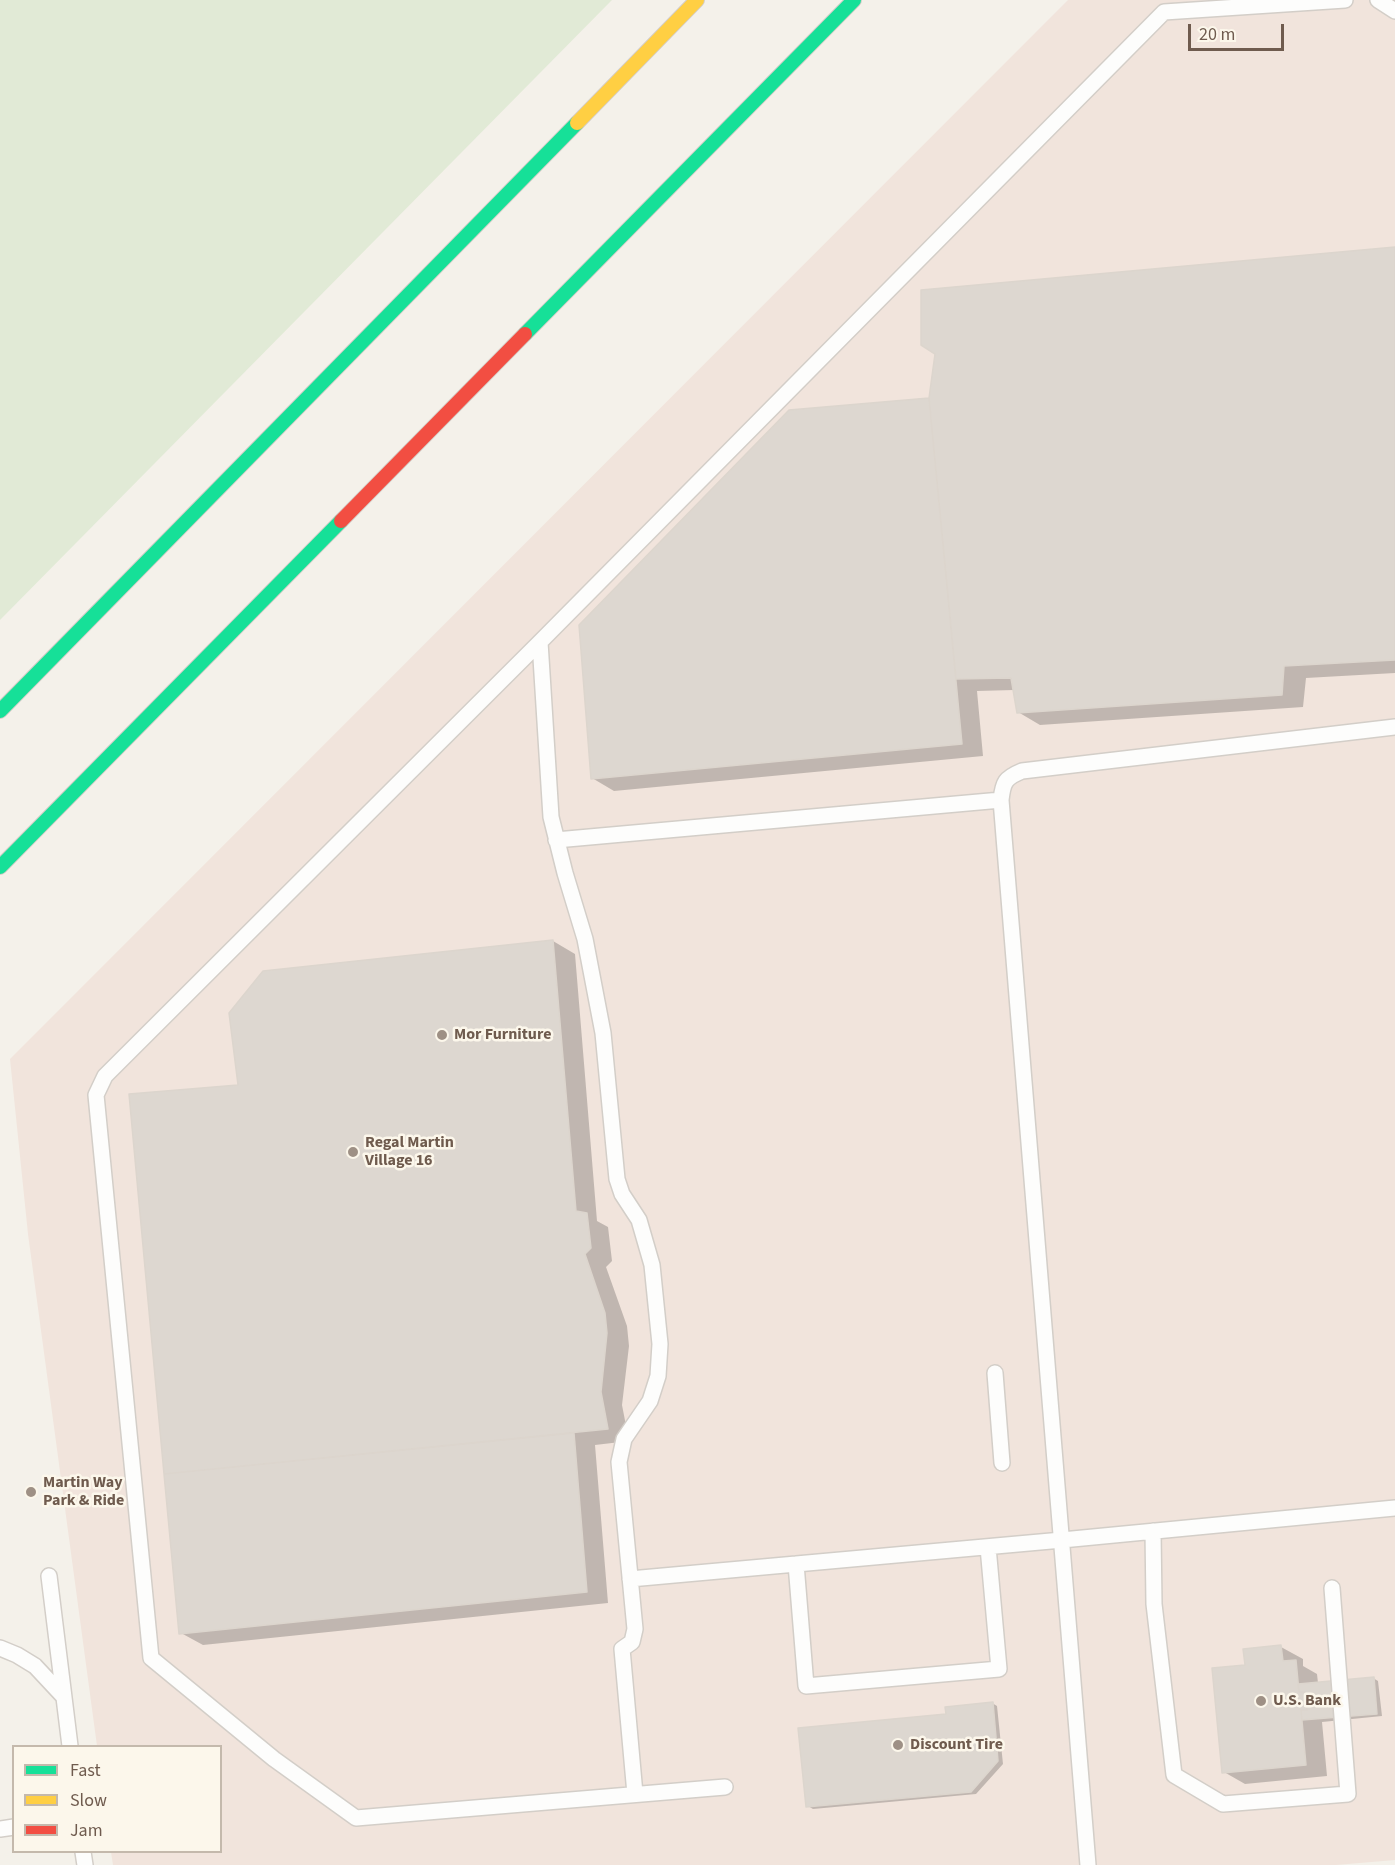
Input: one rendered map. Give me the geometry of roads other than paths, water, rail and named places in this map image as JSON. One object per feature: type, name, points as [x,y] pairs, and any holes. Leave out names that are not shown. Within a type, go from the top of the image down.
[{"type":"highway","points":[[0,711],[697,0]]},
{"type":"highway","points":[[0,867],[854,0]]},
{"type":"lane","points":[[725,1786],[356,1818],[274,1759],[151,1658],[96,1095],[105,1076],[540,642],[1164,12],[1345,0]]},
{"type":"lane","points":[[1378,0],[1395,11]]},
{"type":"lane","points":[[540,642],[551,817],[585,939],[603,1033],[617,1179],[621,1194],[639,1220],[652,1265],[660,1344],[658,1376],[650,1401],[624,1439],[619,1462],[635,1629],[632,1642],[622,1648],[635,1794]]},
{"type":"lane","points":[[1088,1865],[1001,800],[1003,785],[1011,776],[1022,771],[1395,727]]},
{"type":"lane","points":[[556,840],[1001,800]]},
{"type":"lane","points":[[996,1372],[1002,1463]]},
{"type":"lane","points":[[630,1579],[1395,1508]]},
{"type":"lane","points":[[1153,1531],[1154,1604],[1174,1775],[1223,1804],[1348,1794],[1332,1588]]},
{"type":"lane","points":[[796,1564],[807,1686],[999,1669],[988,1547]]},
{"type":"lane","points":[[50,1576],[70,1745]]},
{"type":"lane","points":[[0,1648],[35,1666],[63,1696]]},
{"type":"place","name":"Mor Furniture","points":[[442,1035]]},
{"type":"place","name":"Regal Martin Village 16","points":[[353,1152]]},
{"type":"place","name":"Martin Way Park & Ride","points":[[31,1492]]},
{"type":"place","name":"U.S. Bank","points":[[1261,1701]]},
{"type":"place","name":"Discount Tire","points":[[898,1745]]}]
